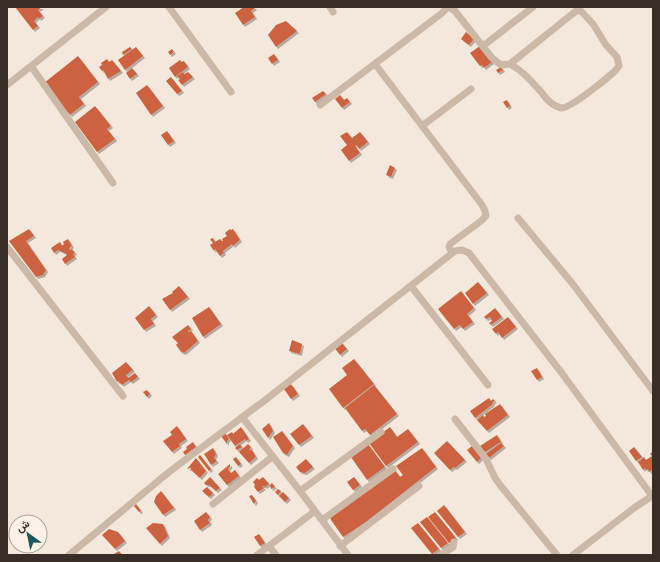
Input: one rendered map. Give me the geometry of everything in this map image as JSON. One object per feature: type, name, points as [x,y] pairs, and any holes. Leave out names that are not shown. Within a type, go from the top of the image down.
[{"type":"street","points":[[7,85],[106,7]]},
{"type":"street","points":[[169,7],[232,92]]},
{"type":"street","points":[[320,104],[441,14],[448,7],[454,9],[483,46],[498,63],[502,65],[510,64],[576,12],[581,11],[606,45],[617,57],[619,66],[614,72],[577,101],[566,108],[561,108],[552,104],[524,73],[510,64]]},
{"type":"street","points":[[483,46],[533,7]]},
{"type":"street","points":[[374,64],[482,205],[485,211],[486,216],[481,221],[449,245],[452,253]]},
{"type":"street","points":[[31,66],[113,183]]},
{"type":"street","points":[[422,126],[471,89]]},
{"type":"street","points":[[518,218],[572,284],[653,391]]},
{"type":"street","points":[[7,247],[123,396]]},
{"type":"street","points":[[69,555],[169,472],[452,253],[462,250],[469,253],[562,372],[586,407],[653,495],[573,555]]},
{"type":"street","points":[[411,286],[488,385]]},
{"type":"street","points":[[242,417],[348,555]]},
{"type":"street","points":[[455,419],[486,458],[495,478],[500,485],[557,555]]},
{"type":"street","points":[[300,491],[381,432]]},
{"type":"street","points":[[213,504],[272,457]]},
{"type":"street","points":[[322,520],[393,468]]},
{"type":"street","points":[[340,546],[420,486]]},
{"type":"street","points":[[257,555],[315,511]]},
{"type":"street","points":[[441,555],[453,547],[454,542]]},
{"type":"street","points":[[269,546],[276,555]]},
{"type":"building","points":[[15,7],[42,7],[38,10],[43,16],[39,19],[38,17],[34,21],[38,26],[33,30]]},
{"type":"building","points":[[244,7],[254,7],[255,8],[251,11],[255,17],[243,25],[235,13]]},
{"type":"building","points":[[286,21],[297,31],[276,47],[268,35],[276,25]]},
{"type":"building","points":[[466,32],[474,39],[469,45],[461,39]]},
{"type":"building","points":[[480,46],[492,62],[484,68],[482,65],[480,66],[470,53]]},
{"type":"building","points":[[130,47],[132,49],[123,55],[122,52]]},
{"type":"building","points":[[136,47],[143,56],[125,70],[118,60]]},
{"type":"building","points":[[172,49],[174,52],[170,55],[168,52]]},
{"type":"building","points":[[274,54],[278,60],[272,64],[268,58]]},
{"type":"building","points":[[78,56],[98,82],[79,97],[84,104],[70,115],[44,83]]},
{"type":"building","points":[[107,59],[109,62],[112,60],[121,71],[108,79],[103,70],[102,71],[99,67],[102,65],[101,63]]},
{"type":"building","points":[[180,60],[182,62],[184,61],[188,67],[175,77],[169,68]]},
{"type":"building","points":[[501,67],[503,70],[498,73],[496,70]]},
{"type":"building","points":[[132,68],[137,74],[130,79],[126,73]]},
{"type":"building","points":[[183,72],[184,74],[188,72],[193,77],[182,85],[177,76]]},
{"type":"building","points":[[171,77],[182,91],[177,94],[166,81]]},
{"type":"building","points":[[147,85],[163,106],[151,115],[136,93]]},
{"type":"building","points":[[323,91],[326,94],[315,102],[312,98]]},
{"type":"building","points":[[340,95],[344,100],[347,98],[350,102],[342,108],[335,99]]},
{"type":"building","points":[[507,100],[510,106],[507,108],[503,102]]},
{"type":"building","points":[[95,106],[111,126],[107,129],[115,139],[97,152],[75,122]]},
{"type":"building","points":[[167,131],[174,141],[168,145],[161,135]]},
{"type":"building","points":[[347,132],[352,138],[360,132],[368,142],[359,149],[357,145],[355,146],[360,153],[349,161],[341,150],[347,145],[340,136]]},
{"type":"building","points":[[390,165],[395,168],[391,177],[386,175]]},
{"type":"building","points":[[29,229],[34,236],[26,241],[46,270],[43,275],[36,277],[9,241]]},
{"type":"building","points":[[230,229],[233,229],[240,240],[233,246],[232,244],[223,251],[224,253],[220,256],[210,245],[213,243],[210,239],[213,238],[215,242],[220,239],[223,241],[222,239],[227,236],[225,233]]},
{"type":"building","points":[[68,239],[72,246],[69,248],[75,253],[73,254],[75,257],[65,264],[62,259],[67,255],[58,250],[54,253],[51,248],[60,242],[62,246],[64,244],[63,242]]},
{"type":"building","points":[[478,282],[487,293],[473,304],[465,293]]},
{"type":"building","points":[[179,286],[188,297],[170,310],[162,299],[173,293],[172,292]]},
{"type":"building","points":[[461,291],[474,308],[467,314],[473,322],[463,329],[460,325],[454,329],[438,309]]},
{"type":"building","points":[[149,306],[156,315],[151,319],[154,324],[144,330],[135,318]]},
{"type":"building","points":[[209,307],[221,324],[203,337],[192,318]]},
{"type":"building","points":[[495,308],[502,317],[491,325],[489,323],[492,321],[490,317],[486,319],[484,317]]},
{"type":"building","points":[[508,317],[516,327],[502,338],[498,332],[496,334],[492,329]]},
{"type":"building","points":[[188,325],[191,329],[188,331],[191,331],[198,341],[182,353],[176,345],[178,343],[172,337]]},
{"type":"building","points":[[292,340],[302,344],[300,354],[289,351]]},
{"type":"building","points":[[341,342],[347,349],[340,355],[334,347]]},
{"type":"building","points":[[354,359],[374,384],[343,408],[329,389],[347,375],[342,368]]},
{"type":"building","points":[[126,362],[133,370],[126,375],[128,378],[135,373],[138,377],[131,382],[129,380],[122,385],[118,381],[117,382],[112,373]]},
{"type":"building","points":[[537,368],[542,377],[537,380],[531,371]]},
{"type":"building","points":[[291,384],[298,394],[291,399],[284,389]]},
{"type":"building","points":[[374,385],[397,414],[370,435],[365,429],[362,431],[345,408]]},
{"type":"building","points":[[147,390],[150,394],[147,397],[143,392]]},
{"type":"building","points":[[489,398],[491,401],[493,399],[495,401],[492,403],[493,404],[475,418],[470,411]]},
{"type":"building","points":[[500,404],[508,415],[487,431],[477,420],[483,415],[484,417],[486,416],[485,414]]},
{"type":"building","points":[[269,423],[273,431],[268,438],[262,429]]},
{"type":"building","points":[[303,424],[312,436],[299,445],[290,434]]},
{"type":"building","points":[[177,426],[186,439],[172,452],[163,441],[172,435],[170,432]]},
{"type":"building","points":[[241,427],[249,439],[246,441],[245,439],[235,446],[227,435],[232,432],[233,434]]},
{"type":"building","points":[[390,427],[397,437],[408,429],[418,442],[386,466],[369,443]]},
{"type":"building","points":[[282,431],[293,446],[287,455],[283,453],[273,437]]},
{"type":"building","points":[[225,433],[229,439],[227,444],[221,436]]},
{"type":"building","points":[[497,435],[501,442],[485,452],[480,446]]},
{"type":"building","points":[[447,441],[465,460],[450,470],[434,453]]},
{"type":"building","points":[[193,442],[196,447],[185,455],[183,452],[187,449],[186,447]]},
{"type":"building","points":[[501,443],[504,446],[489,458],[486,454]]},
{"type":"building","points":[[240,444],[242,447],[237,450],[235,448]]},
{"type":"building","points":[[248,444],[251,447],[249,450],[252,450],[256,457],[249,463],[239,452]]},
{"type":"building","points":[[368,444],[385,467],[367,480],[351,457]]},
{"type":"building","points":[[472,446],[482,457],[477,462],[467,450]]},
{"type":"building","points":[[634,447],[642,457],[636,461],[629,451]]},
{"type":"building","points":[[213,448],[216,454],[214,458],[217,461],[211,465],[204,454]]},
{"type":"building","points":[[422,448],[436,467],[366,522],[343,537],[331,520],[330,515],[394,469],[400,477],[403,475],[396,466]]},
{"type":"building","points":[[653,451],[653,469],[649,472],[648,469],[646,470],[645,468],[643,470],[638,462],[644,457],[646,460],[652,456],[650,454]]},
{"type":"building","points":[[200,455],[211,469],[209,471],[198,457]]},
{"type":"building","points":[[236,457],[241,464],[238,466],[233,459]]},
{"type":"building","points":[[196,458],[206,471],[200,478],[191,470],[191,468],[187,469]]},
{"type":"building","points":[[306,459],[313,467],[305,473],[300,472],[296,467]]},
{"type":"building","points":[[230,464],[228,469],[231,473],[235,470],[239,476],[227,485],[218,474]]},
{"type":"building","points":[[210,477],[220,488],[216,491],[204,483]]},
{"type":"building","points":[[263,477],[269,484],[265,487],[262,486],[264,488],[258,492],[254,487],[255,485],[253,482],[257,478],[259,480]]},
{"type":"building","points":[[354,477],[360,485],[353,490],[347,482]]},
{"type":"building","points":[[272,483],[275,487],[271,489],[270,485]]},
{"type":"building","points":[[207,487],[213,493],[209,497],[202,491]]},
{"type":"building","points":[[278,489],[281,491],[278,495],[275,492]]},
{"type":"building","points":[[161,491],[174,508],[163,515],[154,502],[156,496]]},
{"type":"building","points":[[283,492],[289,498],[285,502],[279,496]]},
{"type":"building","points":[[252,495],[256,501],[254,504],[249,496]]},
{"type":"building","points":[[136,504],[141,511],[139,512],[134,506]]},
{"type":"building","points":[[444,505],[465,532],[458,537],[437,511]]},
{"type":"building","points":[[206,512],[210,517],[208,520],[210,523],[200,530],[194,521]]},
{"type":"building","points":[[435,512],[456,538],[449,543],[428,517]]},
{"type":"building","points":[[427,517],[448,543],[441,548],[420,522]]},
{"type":"building","points":[[153,523],[163,524],[168,536],[160,544],[146,528]]},
{"type":"building","points":[[418,523],[439,549],[432,554],[411,528]]},
{"type":"building","points":[[109,529],[118,532],[125,541],[115,549],[102,535]]},
{"type":"building","points":[[259,534],[265,543],[260,546],[254,537]]},
{"type":"building","points":[[119,551],[122,555],[114,554]]}]
